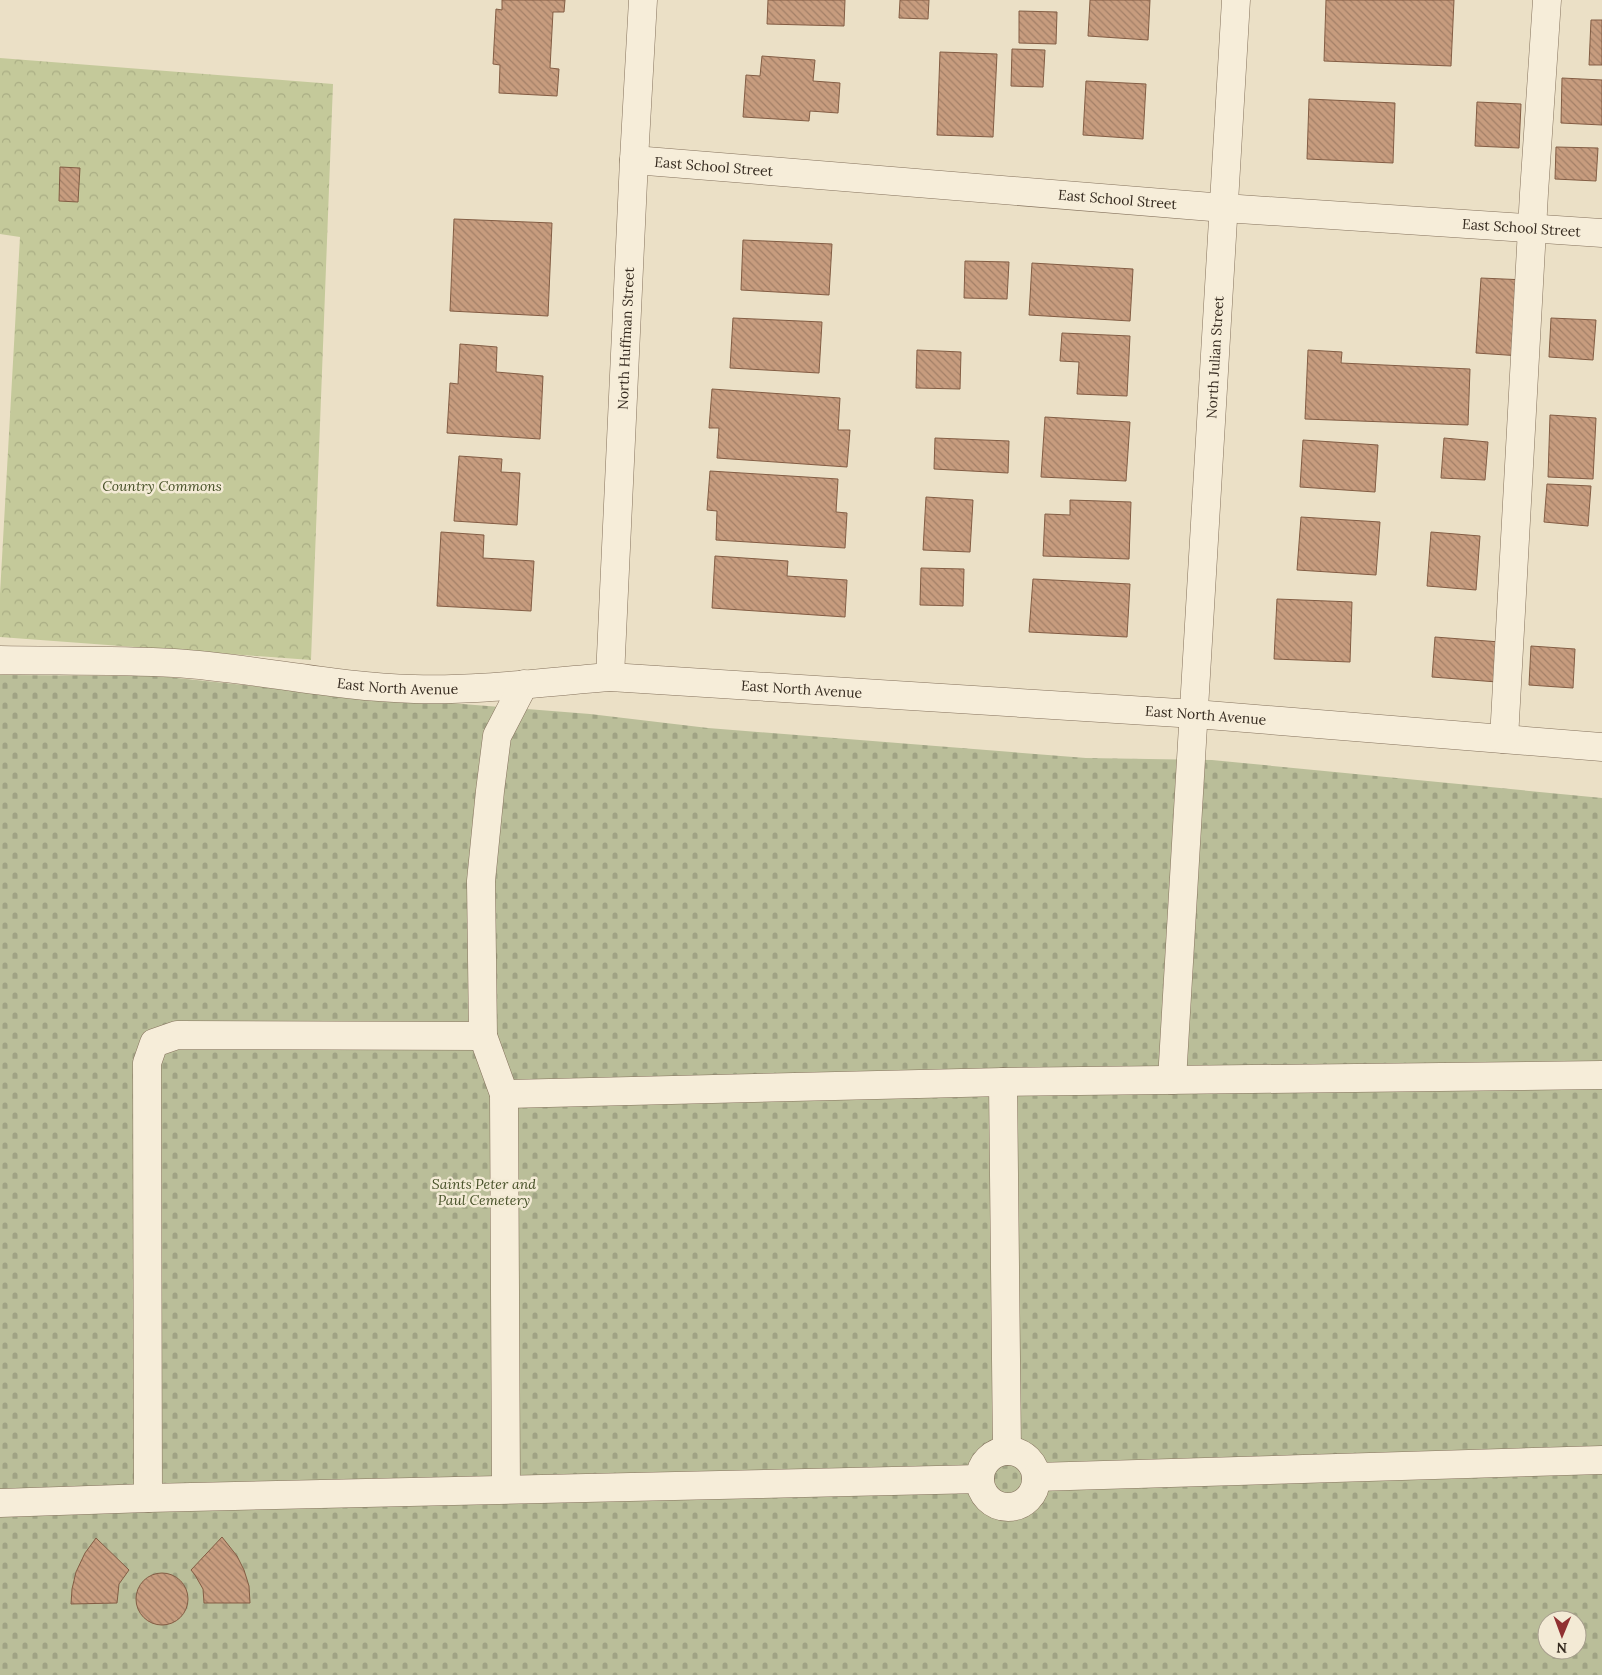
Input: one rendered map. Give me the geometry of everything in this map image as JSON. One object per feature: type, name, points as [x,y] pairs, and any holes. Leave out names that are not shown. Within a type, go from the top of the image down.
[{"type":"street","name":"North Huffman Street","points":[[610,677],[643,0]]},
{"type":"street","name":"North Julian Street","points":[[1172,1080],[1236,0]]},
{"type":"street","points":[[1504,739],[1532,229],[1547,0]]},
{"type":"street","name":"East School Street","points":[[634,160],[1224,208],[1602,233]]},
{"type":"street","name":"East North Avenue","points":[[0,660],[174,664],[351,684],[414,689],[524,684],[610,677],[1195,714],[1602,747]]},
{"type":"street","points":[[506,1489],[504,1094],[484,1036],[481,880],[497,736],[524,684]]},
{"type":"street","points":[[148,1498],[147,1063],[154,1043],[177,1035],[484,1036]]},
{"type":"street","points":[[504,1094],[1003,1082],[1602,1075]]},
{"type":"street","points":[[1003,1082],[1007,1451]]},
{"type":"street","points":[[1007,1451],[1021,1454],[1029,1459],[1034,1467],[1036,1477],[1036,1486],[1032,1494],[1018,1505],[1010,1507],[1000,1506],[992,1502],[986,1495],[980,1479],[982,1469],[987,1461],[994,1455],[1007,1451]]},
{"type":"street","points":[[1036,1477],[1602,1460]]},
{"type":"street","points":[[0,1503],[506,1489],[980,1479]]},
{"type":"green space","name":"Country Commons","points":[[0,58],[333,84],[311,660],[0,637],[0,594],[20,237],[0,234]]},
{"type":"green space","name":"Saints Peter and Paul Cemetery","points":[[0,675],[158,676],[310,692],[590,714],[708,728],[1086,758],[1212,760],[1602,798],[1602,1675],[0,1675]]},
{"type":"building","points":[[502,0],[565,0],[564,12],[553,12],[550,68],[559,69],[557,96],[499,93],[500,65],[493,64],[496,9],[502,10]]},
{"type":"building","points":[[768,0],[845,0],[844,26],[767,24]]},
{"type":"building","points":[[900,0],[929,0],[928,19],[899,18]]},
{"type":"building","points":[[1090,0],[1150,0],[1148,40],[1088,36]]},
{"type":"building","points":[[1326,0],[1454,0],[1451,66],[1324,61]]},
{"type":"building","points":[[1019,11],[1057,12],[1056,44],[1019,43]]},
{"type":"building","points":[[1591,20],[1602,20],[1602,65],[1589,65]]},
{"type":"building","points":[[1012,49],[1045,50],[1043,87],[1011,86]]},
{"type":"building","points":[[940,52],[997,54],[993,137],[937,135]]},
{"type":"building","points":[[762,56],[815,60],[813,81],[840,83],[838,113],[810,111],[809,121],[743,117],[746,75],[760,76]]},
{"type":"building","points":[[1562,78],[1602,80],[1602,125],[1561,123]]},
{"type":"building","points":[[1086,81],[1146,84],[1143,139],[1083,135]]},
{"type":"building","points":[[1309,99],[1395,103],[1393,163],[1307,159]]},
{"type":"building","points":[[1477,102],[1521,104],[1519,148],[1475,146]]},
{"type":"building","points":[[1556,147],[1598,148],[1596,181],[1555,179]]},
{"type":"building","points":[[60,167],[80,168],[78,202],[59,201]]},
{"type":"building","points":[[454,219],[552,223],[548,316],[450,311]]},
{"type":"building","points":[[743,240],[832,244],[829,295],[741,290]]},
{"type":"building","points":[[965,261],[1009,262],[1007,299],[964,298]]},
{"type":"building","points":[[1032,263],[1133,269],[1130,321],[1029,315]]},
{"type":"building","points":[[1481,278],[1526,280],[1521,356],[1476,353]]},
{"type":"building","points":[[733,318],[822,322],[819,373],[730,368]]},
{"type":"building","points":[[1551,318],[1596,320],[1593,360],[1549,357]]},
{"type":"building","points":[[1062,333],[1130,336],[1127,396],[1077,394],[1079,362],[1060,361]]},
{"type":"building","points":[[460,344],[497,347],[496,372],[543,376],[540,439],[447,433],[450,383],[458,384]]},
{"type":"building","points":[[917,350],[961,352],[960,389],[916,388]]},
{"type":"building","points":[[1308,350],[1342,352],[1341,363],[1470,369],[1468,425],[1305,419]]},
{"type":"building","points":[[712,389],[840,398],[838,430],[850,430],[847,467],[717,458],[719,428],[709,428]]},
{"type":"building","points":[[1550,415],[1596,418],[1593,479],[1548,477]]},
{"type":"building","points":[[1045,417],[1130,422],[1126,481],[1041,477]]},
{"type":"building","points":[[935,438],[1009,441],[1008,473],[934,469]]},
{"type":"building","points":[[1444,438],[1488,442],[1485,480],[1441,478]]},
{"type":"building","points":[[1303,440],[1378,445],[1375,492],[1300,487]]},
{"type":"building","points":[[459,456],[502,459],[501,472],[520,473],[517,525],[454,521]]},
{"type":"building","points":[[710,471],[838,479],[836,512],[847,513],[845,548],[716,540],[717,511],[707,510]]},
{"type":"building","points":[[1547,484],[1591,486],[1588,526],[1544,522]]},
{"type":"building","points":[[926,497],[973,500],[970,552],[923,550]]},
{"type":"building","points":[[1070,500],[1131,502],[1129,559],[1043,556],[1045,514],[1070,515]]},
{"type":"building","points":[[1301,517],[1380,522],[1376,575],[1297,570]]},
{"type":"building","points":[[441,532],[484,535],[483,558],[534,561],[531,611],[437,606]]},
{"type":"building","points":[[1431,532],[1480,536],[1476,590],[1427,586]]},
{"type":"building","points":[[715,556],[788,561],[787,576],[847,580],[845,617],[712,608]]},
{"type":"building","points":[[921,568],[964,569],[963,606],[920,605]]},
{"type":"building","points":[[1033,579],[1130,584],[1127,637],[1029,632]]},
{"type":"building","points":[[1277,599],[1352,602],[1350,662],[1274,659]]},
{"type":"building","points":[[1435,637],[1500,642],[1497,682],[1432,677]]},
{"type":"building","points":[[1531,646],[1575,649],[1573,688],[1529,685]]},
{"type":"building","points":[[222,1537],[237,1556],[244,1570],[249,1586],[250,1603],[204,1603],[203,1589],[191,1570]]},
{"type":"building","points":[[96,1538],[129,1570],[119,1584],[117,1603],[71,1604],[76,1572],[85,1553]]},
{"type":"building","points":[[162,1573],[176,1577],[184,1585],[188,1599],[184,1613],[176,1621],[162,1625],[148,1621],[140,1613],[136,1599],[140,1585],[148,1577]]}]
